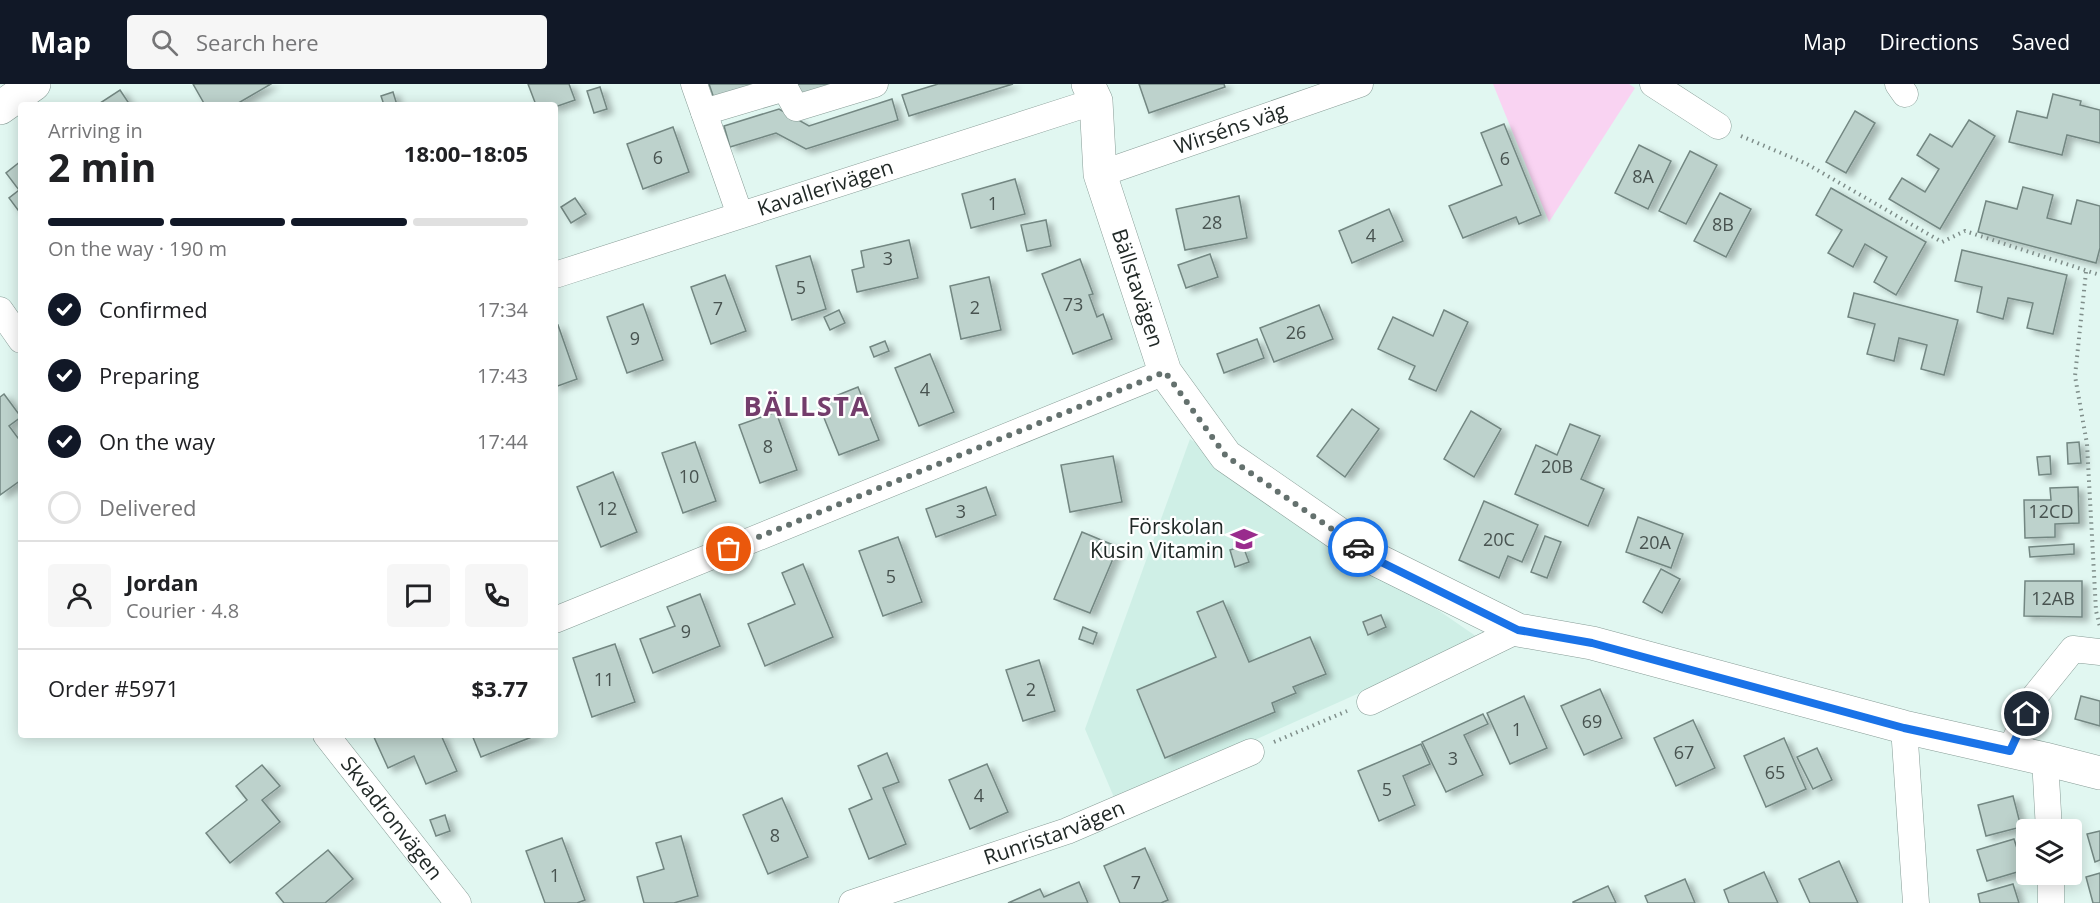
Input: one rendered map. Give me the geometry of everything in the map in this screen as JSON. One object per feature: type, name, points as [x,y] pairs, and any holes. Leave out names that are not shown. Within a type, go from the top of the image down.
[{"type":"street","points":[[0,108],[34,84]]},
{"type":"street","points":[[694,84],[740,215]]},
{"type":"street","points":[[704,112],[785,88],[796,108],[875,84]]},
{"type":"street","name":"Wirséns väg","points":[[1100,174],[1360,84]]},
{"type":"street","points":[[1653,84],[1718,126]]},
{"type":"street","name":"Bällstavägen","points":[[1092,92],[1100,174],[1165,372],[1226,456],[1375,559],[1518,630],[1592,643],[1904,728],[2100,773]]},
{"type":"street","name":"Kavallerivägen","points":[[558,274],[740,215],[1092,92]]},
{"type":"street","points":[[0,310],[18,336]]},
{"type":"street","points":[[558,619],[1165,372]]},
{"type":"street","points":[[1370,702],[1518,630]]},
{"type":"street","points":[[2010,751],[2035,696],[2073,649],[2100,652]]},
{"type":"street","points":[[1904,728],[1916,903]]},
{"type":"street","name":"Skvadronvägen","points":[[328,738],[458,903]]},
{"type":"street","name":"Runristarvägen","points":[[852,903],[1067,831],[1251,752]]},
{"type":"street","points":[[2045,759],[2048,819]]},
{"type":"street","points":[[2051,885],[2051,903]]},
{"type":"path","points":[[1718,126],[1807,164],[1942,242],[1965,231],[2100,275]]},
{"type":"path","points":[[2086,272],[2075,375],[2087,444],[2096,611],[2100,627]]},
{"type":"path","points":[[1251,752],[1370,702]]},
{"type":"shaded area","points":[[1493,84],[1629,84],[1635,88],[1549,222]]},
{"type":"shaded area","name":"Förskolan Kusin Vitamin","points":[[1190,439],[1480,639],[1116,802],[1085,729]]},
{"type":"building","points":[[193,84],[271,84],[240,102],[203,102]]},
{"type":"building","points":[[528,84],[569,84],[575,100],[558,106],[558,102],[535,102]]},
{"type":"building","points":[[709,84],[777,84],[716,104]]},
{"type":"building","points":[[791,84],[849,84],[797,101]]},
{"type":"building","points":[[938,84],[1013,84],[909,116],[902,95]]},
{"type":"building","points":[[1139,84],[1224,84],[1225,87],[1149,113]]},
{"type":"building","points":[[600,87],[607,109],[594,113],[587,91]]},
{"type":"building","points":[[120,90],[128,102],[102,102]]},
{"type":"building","points":[[393,92],[396,102],[383,102],[381,96]]},
{"type":"building","points":[[2053,94],[2081,101],[2080,105],[2100,110],[2100,143],[2067,135],[2062,155],[2009,142],[2017,111],[2047,118]]},
{"type":"building","points":[[892,99],[898,120],[806,149],[776,133],[730,147],[724,126],[779,109],[809,126]]},
{"type":"building","points":[[1855,111],[1875,123],[1846,173],[1826,162]]},
{"type":"building","points":[[1969,120],[1995,136],[1940,229],[1889,199],[1902,178],[1925,192],[1939,169],[1917,155],[1930,134],[1952,147]]},
{"type":"building","points":[[1504,124],[1541,215],[1519,224],[1516,217],[1463,238],[1449,206],[1502,185],[1481,133]]},
{"type":"building","points":[[673,127],[689,172],[643,189],[627,144]]},
{"type":"building","points":[[1639,145],[1671,161],[1648,209],[1615,193]]},
{"type":"building","points":[[1690,151],[1717,165],[1686,224],[1659,211]]},
{"type":"building","points":[[18,163],[18,189],[6,173]]},
{"type":"building","points":[[1015,179],[1025,214],[971,228],[962,194]]},
{"type":"building","points":[[2023,187],[2053,195],[2047,218],[2071,224],[2077,200],[2100,206],[2100,248],[2096,263],[1978,232],[1986,201],[2017,209]]},
{"type":"building","points":[[1831,188],[1926,242],[1896,295],[1874,282],[1887,257],[1865,244],[1853,267],[1828,253],[1842,230],[1816,215]]},
{"type":"building","points":[[18,191],[18,210],[9,198]]},
{"type":"building","points":[[1720,193],[1751,209],[1726,257],[1694,241]]},
{"type":"building","points":[[1239,196],[1247,238],[1185,250],[1176,209]]},
{"type":"building","points":[[575,198],[586,214],[571,223],[561,207]]},
{"type":"building","points":[[1389,209],[1403,241],[1352,263],[1339,231]]},
{"type":"building","points":[[1046,220],[1051,246],[1027,251],[1021,225]]},
{"type":"building","points":[[909,240],[918,278],[857,292],[852,270],[864,267],[861,251]]},
{"type":"building","points":[[1962,250],[2067,275],[2053,334],[2027,328],[2033,303],[2008,298],[2003,319],[1977,312],[1982,287],[1955,281]]},
{"type":"building","points":[[1210,254],[1218,277],[1186,288],[1178,265]]},
{"type":"building","points":[[810,256],[826,309],[792,320],[776,266]]},
{"type":"building","points":[[1080,259],[1093,294],[1089,295],[1097,317],[1103,314],[1112,339],[1073,354],[1042,274]]},
{"type":"building","points":[[725,275],[746,331],[711,344],[691,287]]},
{"type":"building","points":[[989,277],[1001,330],[961,339],[950,286]]},
{"type":"building","points":[[1854,293],[1958,320],[1944,375],[1921,369],[1927,345],[1899,338],[1894,361],[1867,354],[1875,324],[1848,317]]},
{"type":"building","points":[[643,304],[663,360],[627,373],[607,317]]},
{"type":"building","points":[[1319,305],[1333,339],[1274,362],[1260,328]]},
{"type":"building","points":[[839,310],[845,323],[830,330],[824,317]]},
{"type":"building","points":[[1444,310],[1468,322],[1436,391],[1409,379],[1415,366],[1378,349],[1393,317],[1433,336]]},
{"type":"building","points":[[558,325],[577,379],[558,386]]},
{"type":"building","points":[[1257,339],[1264,358],[1224,373],[1217,354]]},
{"type":"building","points":[[885,341],[889,351],[874,357],[870,347]]},
{"type":"building","points":[[930,354],[954,412],[919,426],[895,368]]},
{"type":"building","points":[[858,387],[879,440],[839,455],[818,403]]},
{"type":"building","points":[[4,394],[18,413],[18,419],[9,426],[18,438],[18,482],[0,495],[0,397]]},
{"type":"building","points":[[1352,409],[1379,429],[1345,477],[1317,456]]},
{"type":"building","points":[[1471,411],[1501,429],[1474,477],[1444,459]]},
{"type":"building","points":[[776,412],[797,470],[760,483],[739,425]]},
{"type":"building","points":[[1570,424],[1600,436],[1581,479],[1604,489],[1588,526],[1515,494],[1536,445],[1557,455]]},
{"type":"building","points":[[695,442],[716,501],[683,513],[662,453]]},
{"type":"building","points":[[2079,442],[2081,463],[2068,464],[2067,443]]},
{"type":"building","points":[[1113,456],[1122,502],[1070,512],[1061,465]]},
{"type":"building","points":[[2050,456],[2051,474],[2039,475],[2037,457]]},
{"type":"building","points":[[613,472],[637,532],[601,547],[577,487]]},
{"type":"building","points":[[986,487],[996,515],[936,537],[926,509]]},
{"type":"building","points":[[2078,487],[2079,523],[2055,524],[2055,537],[2025,538],[2024,500],[2051,500],[2050,488]]},
{"type":"building","points":[[1484,501],[1538,525],[1522,562],[1508,556],[1499,578],[1459,560]]},
{"type":"building","points":[[1638,517],[1683,534],[1671,568],[1626,552]]},
{"type":"building","points":[[1082,532],[1118,547],[1090,613],[1054,599]]},
{"type":"building","points":[[1545,536],[1561,542],[1547,578],[1531,572]]},
{"type":"building","points":[[898,537],[922,602],[883,616],[859,551]]},
{"type":"building","points":[[2074,544],[2074,554],[2030,557],[2029,547]]},
{"type":"building","points":[[1243,546],[1249,562],[1235,567],[1230,550]]},
{"type":"building","points":[[803,564],[833,637],[765,666],[748,624],[795,604],[782,573]]},
{"type":"building","points":[[1661,569],[1680,579],[1662,613],[1643,602]]},
{"type":"building","points":[[2025,581],[2082,581],[2082,617],[2024,616]]},
{"type":"building","points":[[700,594],[720,646],[653,673],[640,639],[675,626],[667,607]]},
{"type":"building","points":[[1223,601],[1249,662],[1310,637],[1326,674],[1293,687],[1296,693],[1272,703],[1275,712],[1165,758],[1137,690],[1216,657],[1197,612]]},
{"type":"building","points":[[1381,615],[1386,627],[1368,635],[1363,622]]},
{"type":"building","points":[[1083,627],[1097,633],[1093,644],[1079,639]]},
{"type":"building","points":[[615,644],[635,702],[592,717],[573,658]]},
{"type":"building","points":[[1039,660],[1055,711],[1023,721],[1006,670]]},
{"type":"building","points":[[1600,689],[1622,738],[1584,755],[1561,706]]},
{"type":"building","points":[[1524,696],[1547,748],[1510,764],[1487,713]]},
{"type":"building","points":[[2081,696],[2100,701],[2100,726],[2075,719]]},
{"type":"building","points":[[1483,714],[1488,724],[1464,735],[1483,775],[1446,792],[1422,742]]},
{"type":"building","points":[[1693,720],[1715,768],[1676,786],[1654,738]]},
{"type":"building","points":[[374,738],[442,738],[457,771],[426,784],[414,756],[388,768]]},
{"type":"building","points":[[473,738],[529,738],[481,757]]},
{"type":"building","points":[[1784,738],[1806,789],[1766,807],[1744,756]]},
{"type":"building","points":[[1421,744],[1430,764],[1403,776],[1415,805],[1379,821],[1358,771]]},
{"type":"building","points":[[1817,748],[1832,780],[1813,789],[1797,757]]},
{"type":"building","points":[[887,753],[899,782],[883,788],[906,844],[869,859],[849,809],[872,799],[858,766]]},
{"type":"building","points":[[987,764],[1008,812],[970,829],[949,780]]},
{"type":"building","points":[[262,765],[280,786],[262,800],[280,822],[230,863],[206,833],[247,800],[236,786]]},
{"type":"building","points":[[2013,796],[2019,819],[2016,819],[2016,828],[1986,836],[1978,805]]},
{"type":"building","points":[[782,798],[808,857],[768,874],[743,815]]},
{"type":"building","points":[[445,815],[450,831],[436,836],[430,820]]},
{"type":"building","points":[[2100,831],[2100,860],[2095,862],[2087,834]]},
{"type":"building","points":[[681,836],[698,896],[674,903],[644,903],[637,877],[664,869],[656,843]]},
{"type":"building","points":[[562,838],[585,900],[577,903],[545,903],[526,851]]},
{"type":"building","points":[[2014,839],[2016,872],[1987,881],[1977,850]]},
{"type":"building","points":[[1145,848],[1168,900],[1161,903],[1120,903],[1104,866]]},
{"type":"building","points":[[328,850],[353,879],[325,903],[284,903],[276,893]]},
{"type":"building","points":[[1839,861],[1858,903],[1810,903],[1799,879]]},
{"type":"building","points":[[1764,872],[1778,903],[1729,903],[1724,890]]},
{"type":"building","points":[[2100,873],[2100,903],[2093,903],[2086,877]]},
{"type":"building","points":[[1685,879],[1695,903],[1648,903],[1645,896]]},
{"type":"building","points":[[1079,882],[1088,903],[1008,903],[1040,889],[1044,897]]},
{"type":"building","points":[[2013,884],[2019,903],[1980,903],[1978,894]]},
{"type":"building","points":[[1608,886],[1616,903],[1573,903],[1573,902]]},
{"type":"way so far","points":[[729,549],[1165,372],[1226,456],[1358,547]]},
{"type":"place","name":"Förskolan Kusin Vitamin","points":[[1244,539]]},
{"type":"district","name":"BÄLLSTA","points":[[807,407]]},
{"type":"route","points":[[1358,547],[1375,559],[1518,630],[1592,643],[1904,728],[2010,751],[2027,714]]}]
